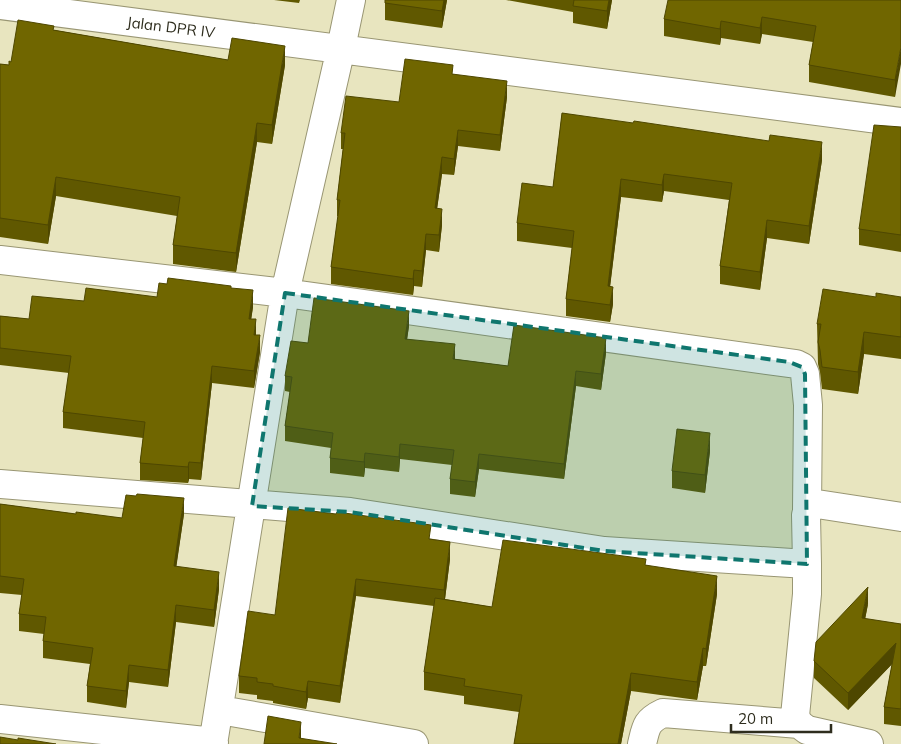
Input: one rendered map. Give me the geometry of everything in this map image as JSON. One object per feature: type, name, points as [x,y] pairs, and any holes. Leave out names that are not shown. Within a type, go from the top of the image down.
[{"type":"street","points":[[0,720],[214,743],[285,293],[351,0]]},
{"type":"street","name":"Jalan DPR IV","points":[[0,5],[901,122]]},
{"type":"street","points":[[0,260],[285,293],[796,364],[802,368],[805,374],[807,390],[808,510],[806,515],[807,594],[795,716],[799,724],[807,730],[869,744]]},
{"type":"street","points":[[0,484],[252,506],[350,512],[604,551],[807,564]]},
{"type":"street","points":[[808,510],[818,504],[901,517]]},
{"type":"street","points":[[220,710],[414,744]]},
{"type":"street","points":[[642,744],[646,726],[653,718],[663,713],[799,724]]},
{"type":"highlighted area","points":[[285,293],[789,362],[802,367],[805,374],[807,564],[604,551],[350,512],[252,506]]},
{"type":"building","points":[[385,0],[444,0],[442,11],[385,3]]},
{"type":"building","points":[[574,0],[609,0],[607,11],[573,6]]},
{"type":"building","points":[[668,0],[901,0],[901,47],[895,80],[809,65],[816,26],[762,17],[760,28],[721,21],[720,29],[664,19]]},
{"type":"building","points":[[18,20],[54,26],[53,30],[228,60],[232,38],[285,46],[272,125],[257,123],[236,253],[173,245],[180,197],[56,177],[48,225],[0,218],[0,64],[9,65],[9,61],[11,62]]},
{"type":"building","points":[[405,59],[453,65],[452,74],[507,81],[500,135],[458,130],[454,159],[442,157],[435,208],[442,209],[439,235],[426,234],[422,271],[414,270],[413,279],[331,267],[340,200],[337,200],[345,133],[341,133],[346,96],[399,102]]},
{"type":"building","points":[[562,113],[633,123],[634,121],[769,141],[770,135],[822,142],[809,226],[767,220],[760,272],[720,266],[732,183],[664,174],[662,185],[621,179],[608,286],[613,287],[610,305],[566,299],[574,231],[517,223],[522,183],[553,187]]},
{"type":"building","points":[[874,125],[901,127],[901,235],[859,229]]},
{"type":"building","points":[[168,278],[253,290],[249,319],[256,319],[254,335],[260,335],[254,371],[212,366],[201,463],[189,462],[188,467],[140,463],[145,422],[63,412],[71,356],[0,348],[0,316],[29,319],[32,296],[84,301],[86,288],[157,297],[159,283],[167,284]]},
{"type":"building","points":[[823,289],[876,297],[876,293],[901,297],[901,337],[864,332],[858,372],[822,367],[818,342],[821,324],[817,324]]},
{"type":"building","points":[[314,298],[409,311],[405,339],[455,344],[453,359],[508,366],[514,325],[606,338],[601,374],[576,371],[564,464],[479,454],[475,482],[450,479],[454,450],[400,444],[399,457],[365,453],[364,462],[330,458],[333,433],[285,426],[292,377],[285,376],[291,341],[308,343]]},
{"type":"building","points":[[677,429],[710,433],[705,475],[672,471]]},
{"type":"building","points":[[137,494],[184,498],[174,566],[219,572],[214,610],[176,605],[168,670],[129,665],[126,691],[87,686],[93,648],[43,641],[46,617],[19,614],[24,579],[0,576],[0,504],[122,518],[126,495],[136,496]]},
{"type":"building","points":[[288,508],[336,514],[337,512],[431,525],[429,539],[450,542],[444,590],[356,579],[340,686],[308,681],[306,692],[257,682],[257,678],[239,676],[248,611],[275,615]]},
{"type":"building","points":[[503,540],[646,559],[645,565],[717,576],[706,649],[703,648],[697,682],[631,673],[618,744],[514,744],[522,695],[464,686],[465,679],[424,672],[435,598],[492,607]]},
{"type":"building","points":[[868,587],[862,618],[901,624],[901,709],[884,707],[896,643],[848,693],[814,661],[816,642]]},
{"type":"building","points":[[268,716],[301,722],[299,738],[337,744],[264,744]]},
{"type":"building","points":[[0,737],[18,740],[18,738],[56,744],[0,744]]}]
